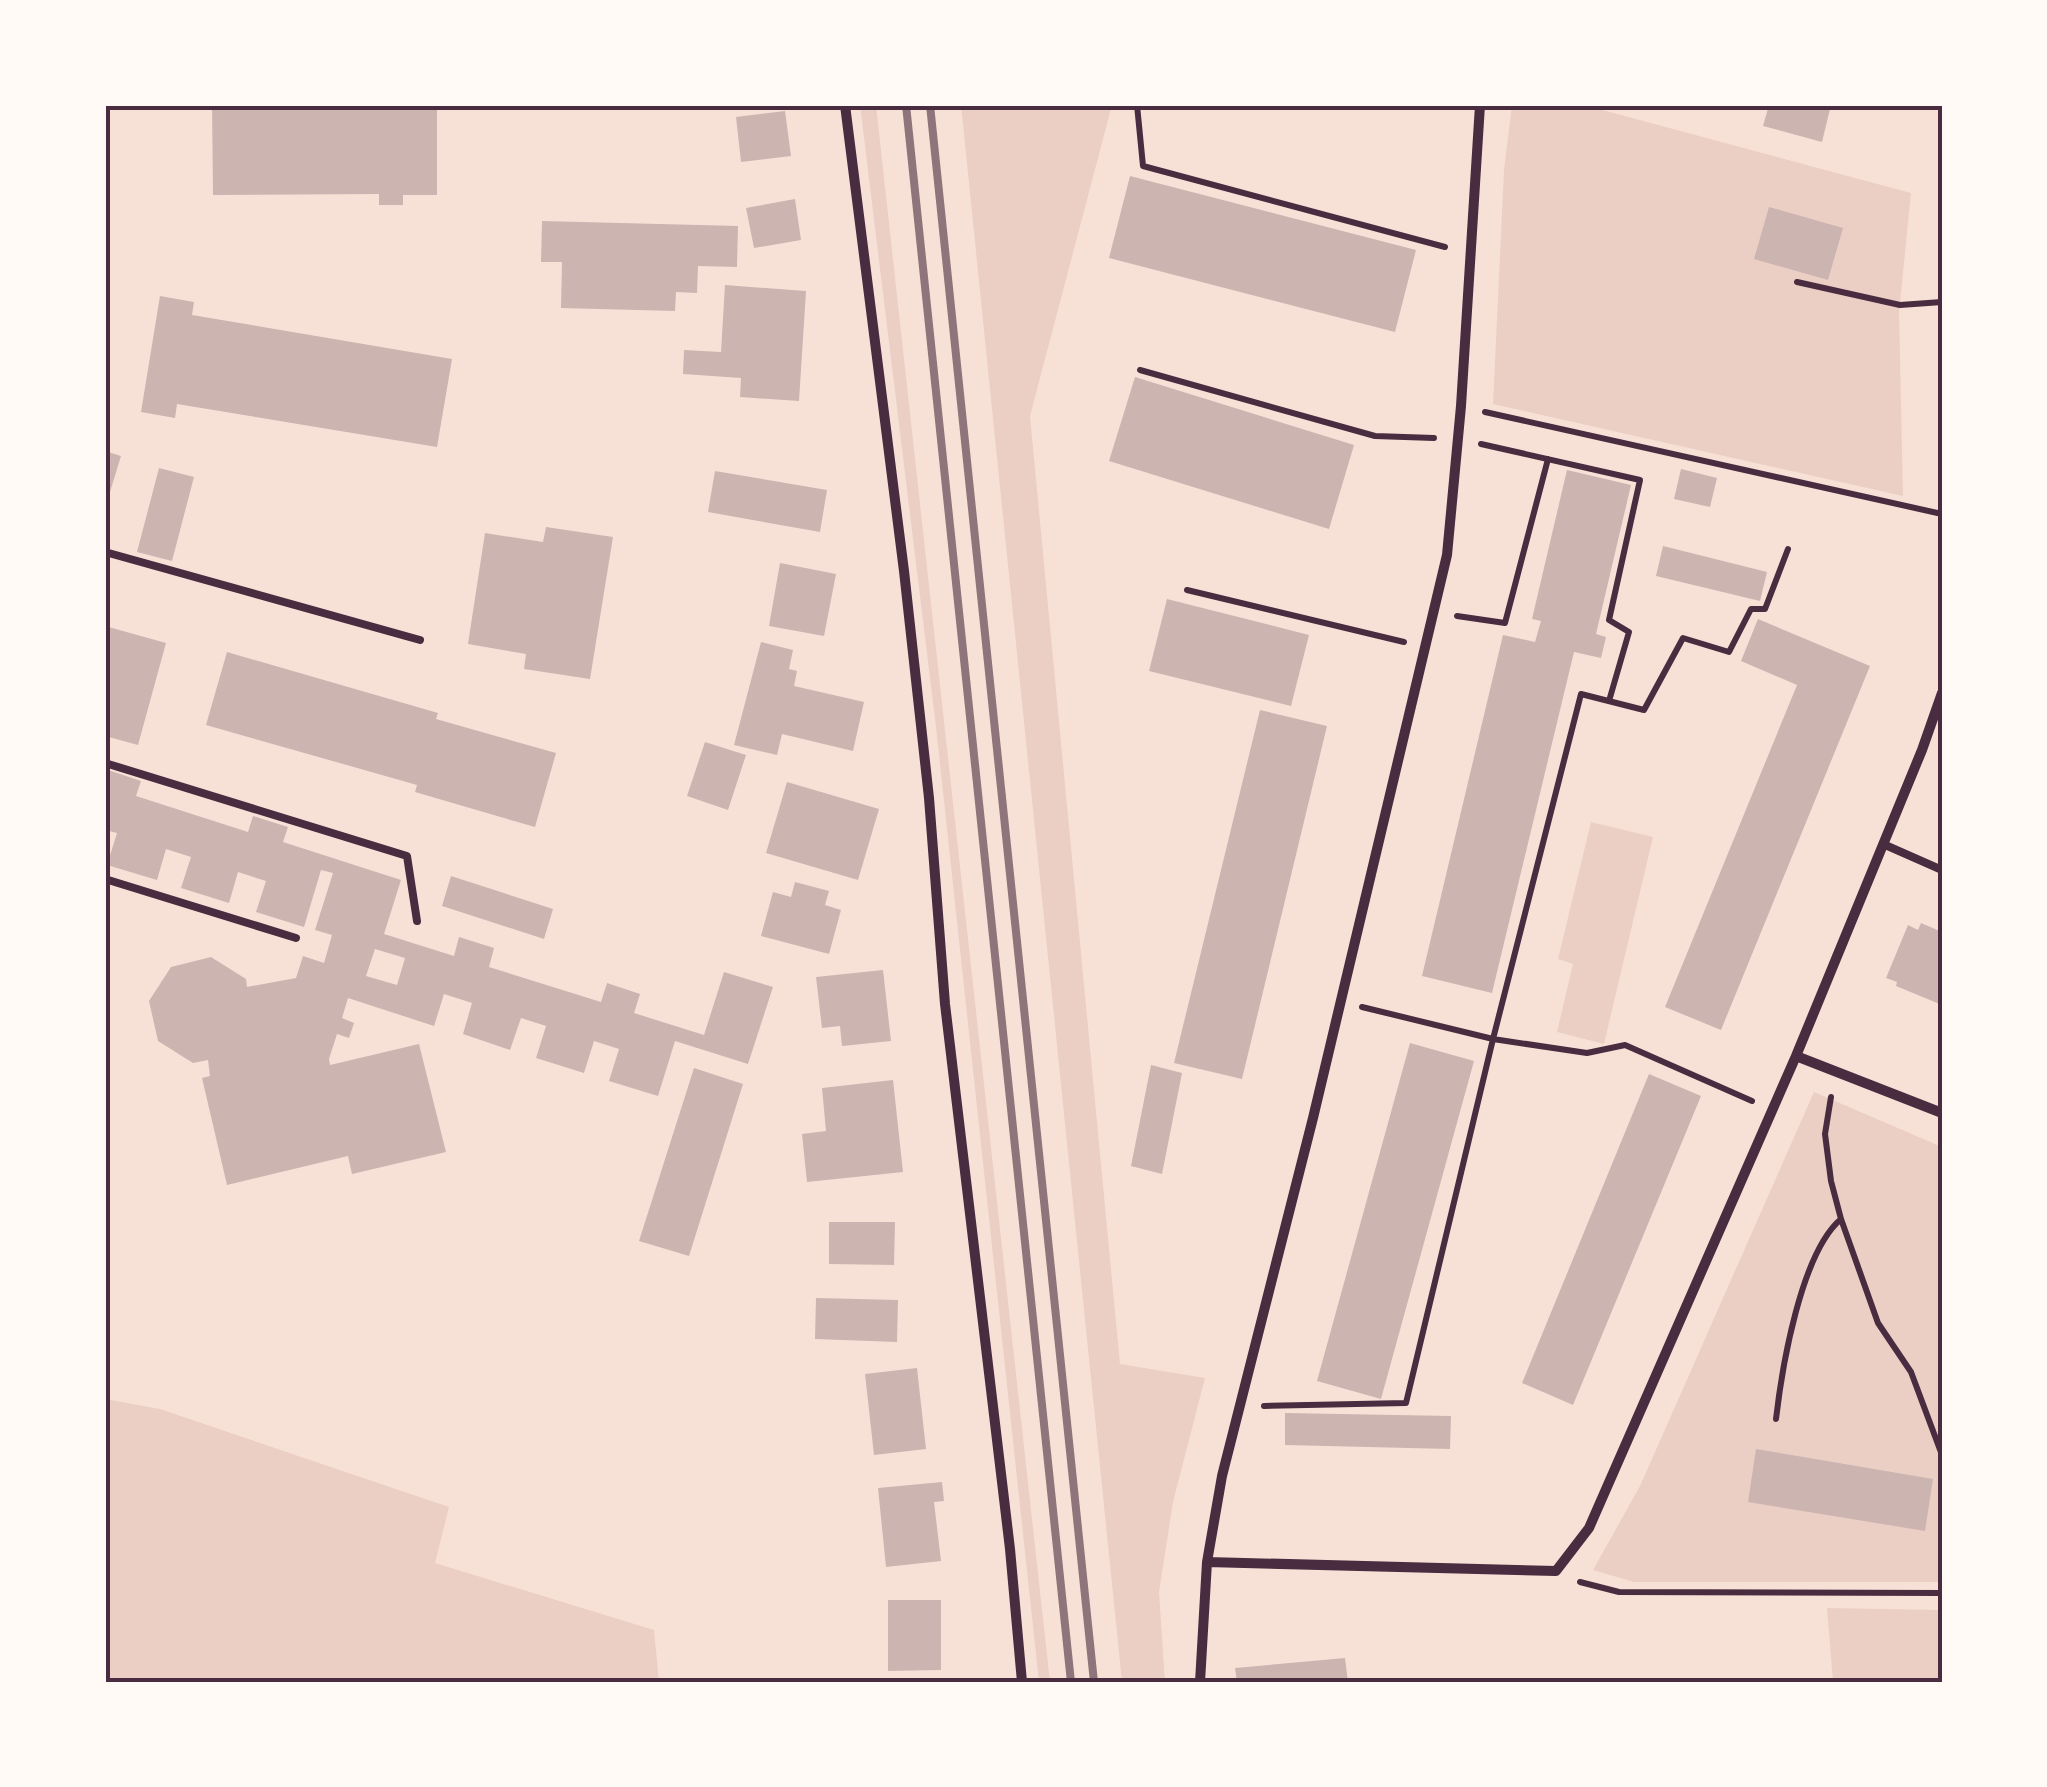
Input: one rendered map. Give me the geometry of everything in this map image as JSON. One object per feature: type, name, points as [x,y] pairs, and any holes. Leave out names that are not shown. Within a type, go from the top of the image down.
[{"type":"street","points":[[845,105],[904,570],[945,1004],[1010,1549],[1022,1682]]},
{"type":"street","points":[[1200,1682],[1207,1562],[1222,1476],[1341,1002],[1447,555],[1461,406],[1480,105]]},
{"type":"street","points":[[1207,1562],[1556,1571],[1589,1528],[1796,1056],[1940,708],[1942,693]]},
{"type":"street","points":[[1796,1056],[1942,1114]]},
{"type":"lane","points":[[105,552],[420,640]]},
{"type":"lane","points":[[105,763],[407,856],[417,921]]},
{"type":"lane","points":[[1883,844],[1942,870]]},
{"type":"lane","points":[[105,879],[296,938]]},
{"type":"path","points":[[1137,105],[1144,166],[1471,254]]},
{"type":"path","points":[[1797,282],[1900,304],[1942,302]]},
{"type":"path","points":[[1140,370],[1375,436],[1458,438],[1640,480],[1608,620],[1630,632],[1609,701]]},
{"type":"path","points":[[1461,406],[1942,514]]},
{"type":"path","points":[[1434,613],[1506,623],[1548,459]]},
{"type":"path","points":[[1240,1407],[1406,1403],[1493,1038],[1581,694],[1644,710],[1683,638],[1729,652],[1751,608],[1765,609],[1788,549]]},
{"type":"path","points":[[1187,590],[1425,647]]},
{"type":"path","points":[[1341,1002],[1493,1038],[1587,1053],[1625,1046],[1772,1110]]},
{"type":"path","points":[[1834,1071],[1825,1134],[1841,1219],[1878,1323],[1911,1372],[1942,1455]]},
{"type":"path","points":[[1776,1419],[1785,1350],[1814,1262],[1831,1228],[1841,1219]]},
{"type":"path","points":[[1556,1571],[1585,1585],[1619,1592],[1942,1593]]},
{"type":"shaded area","points":[[860,105],[876,105],[1050,1682],[1039,1682],[936,727]]},
{"type":"shaded area","points":[[961,105],[1112,105],[1030,416],[1120,1364],[1205,1378],[1173,1502],[1159,1592],[1165,1682],[1122,1682]]},
{"type":"shaded area","points":[[1512,105],[1584,105],[1911,193],[1899,313],[1903,496],[1493,404],[1504,170]]},
{"type":"shaded area","points":[[1591,822],[1653,837],[1604,1044],[1557,1032],[1573,964],[1558,959]]},
{"type":"shaded area","points":[[1814,1092],[1942,1147],[1942,1582],[1634,1582],[1593,1570],[1640,1486]]},
{"type":"shaded area","points":[[105,1399],[160,1409],[449,1507],[435,1563],[654,1630],[659,1682],[105,1682]]},
{"type":"shaded area","points":[[1827,1608],[1942,1610],[1942,1682],[1833,1682]]},
{"type":"building","points":[[212,105],[437,105],[437,195],[403,195],[403,205],[379,205],[379,194],[213,195]]},
{"type":"building","points":[[1769,105],[1831,105],[1822,142],[1763,126]]},
{"type":"building","points":[[785,111],[791,156],[741,162],[736,117]]},
{"type":"building","points":[[1130,176],[1416,250],[1395,332],[1109,258]]},
{"type":"building","points":[[795,199],[801,240],[754,248],[746,208]]},
{"type":"building","points":[[1769,207],[1843,228],[1828,280],[1754,259]]},
{"type":"building","points":[[542,221],[738,226],[737,267],[698,266],[697,293],[676,292],[675,311],[561,308],[562,262],[541,262]]},
{"type":"building","points":[[725,285],[806,291],[799,401],[740,397],[741,378],[683,374],[684,350],[721,352]]},
{"type":"building","points":[[160,296],[194,302],[192,315],[452,359],[437,447],[177,404],[175,418],[141,412]]},
{"type":"building","points":[[1135,377],[1354,445],[1329,529],[1109,461]]},
{"type":"building","points":[[105,451],[121,456],[106,505],[105,505]]},
{"type":"building","points":[[159,468],[194,477],[172,561],[137,552]]},
{"type":"building","points":[[1681,469],[1717,478],[1710,507],[1674,499]]},
{"type":"building","points":[[1567,470],[1631,485],[1596,634],[1606,637],[1601,658],[1574,652],[1492,993],[1422,976],[1503,635],[1535,642],[1541,621],[1532,619]]},
{"type":"building","points":[[715,471],[827,490],[820,532],[708,512]]},
{"type":"building","points":[[546,527],[613,537],[590,679],[524,669],[526,654],[468,644],[485,533],[543,542]]},
{"type":"building","points":[[1663,546],[1767,572],[1760,601],[1656,576]]},
{"type":"building","points":[[780,563],[836,574],[824,636],[769,626]]},
{"type":"building","points":[[1167,599],[1309,635],[1291,706],[1149,671]]},
{"type":"building","points":[[1758,619],[1870,666],[1721,1030],[1665,1007],[1797,685],[1741,661]]},
{"type":"building","points":[[105,626],[166,643],[138,745],[105,736]]},
{"type":"building","points":[[761,642],[793,650],[789,669],[797,671],[794,686],[864,702],[853,751],[782,734],[777,755],[734,745]]},
{"type":"building","points":[[227,652],[438,713],[436,719],[556,753],[535,827],[415,792],[417,785],[206,725]]},
{"type":"building","points":[[1260,710],[1327,726],[1242,1079],[1174,1063]]},
{"type":"building","points":[[705,742],[746,755],[728,810],[687,796]]},
{"type":"building","points":[[105,769],[141,781],[136,796],[248,832],[253,816],[288,827],[283,842],[401,880],[384,934],[454,956],[459,937],[494,948],[489,967],[601,1002],[607,983],[640,994],[634,1013],[704,1035],[724,972],[773,987],[748,1064],[675,1041],[658,1096],[609,1081],[619,1049],[594,1041],[584,1073],[536,1058],[546,1026],[521,1018],[510,1050],[463,1034],[472,1003],[444,994],[434,1026],[348,998],[342,1018],[354,1023],[349,1038],[337,1034],[330,1065],[419,1044],[446,1152],[352,1174],[348,1156],[227,1185],[202,1078],[210,1076],[208,1060],[193,1063],[158,1041],[149,1001],[171,967],[211,957],[246,979],[247,987],[296,978],[303,956],[324,963],[332,935],[315,930],[333,873],[321,870],[304,927],[256,912],[266,881],[238,872],[229,903],[181,888],[191,857],[166,849],[157,880],[107,865],[117,833],[105,830]],"holes":[[[375,949],[405,958],[397,985],[366,976]]]},
{"type":"building","points":[[787,782],[879,809],[858,880],[766,853]]},
{"type":"building","points":[[451,876],[553,909],[544,939],[442,906]]},
{"type":"building","points":[[795,882],[829,891],[825,905],[841,910],[829,954],[761,936],[773,892],[791,897]]},
{"type":"building","points":[[1921,923],[1942,932],[1942,1005],[1886,978],[1908,925],[1918,930]]},
{"type":"building","points":[[883,970],[891,1041],[842,1046],[840,1026],[822,1028],[816,977]]},
{"type":"building","points":[[1410,1043],[1474,1061],[1381,1399],[1317,1381]]},
{"type":"building","points":[[1151,1065],[1182,1073],[1162,1174],[1131,1166]]},
{"type":"building","points":[[694,1068],[743,1084],[689,1256],[639,1241]]},
{"type":"building","points":[[1649,1074],[1701,1096],[1573,1405],[1522,1383]]},
{"type":"building","points":[[893,1080],[903,1172],[807,1182],[802,1134],[826,1131],[822,1088]]},
{"type":"building","points":[[829,1222],[895,1222],[894,1265],[829,1264]]},
{"type":"building","points":[[816,1298],[898,1300],[897,1342],[815,1339]]},
{"type":"building","points":[[917,1368],[926,1449],[874,1455],[865,1374]]},
{"type":"building","points":[[1285,1413],[1451,1416],[1450,1449],[1285,1445]]},
{"type":"building","points":[[1756,1449],[1933,1479],[1925,1531],[1748,1502]]},
{"type":"building","points":[[942,1482],[944,1501],[934,1502],[941,1561],[886,1567],[878,1488]]},
{"type":"building","points":[[888,1600],[941,1600],[941,1670],[888,1671]]},
{"type":"building","points":[[1345,1658],[1348,1682],[1237,1682],[1235,1668]]},
{"type":"railway","points":[[906,105],[1071,1682]]},
{"type":"railway","points":[[930,105],[1094,1682]]}]
